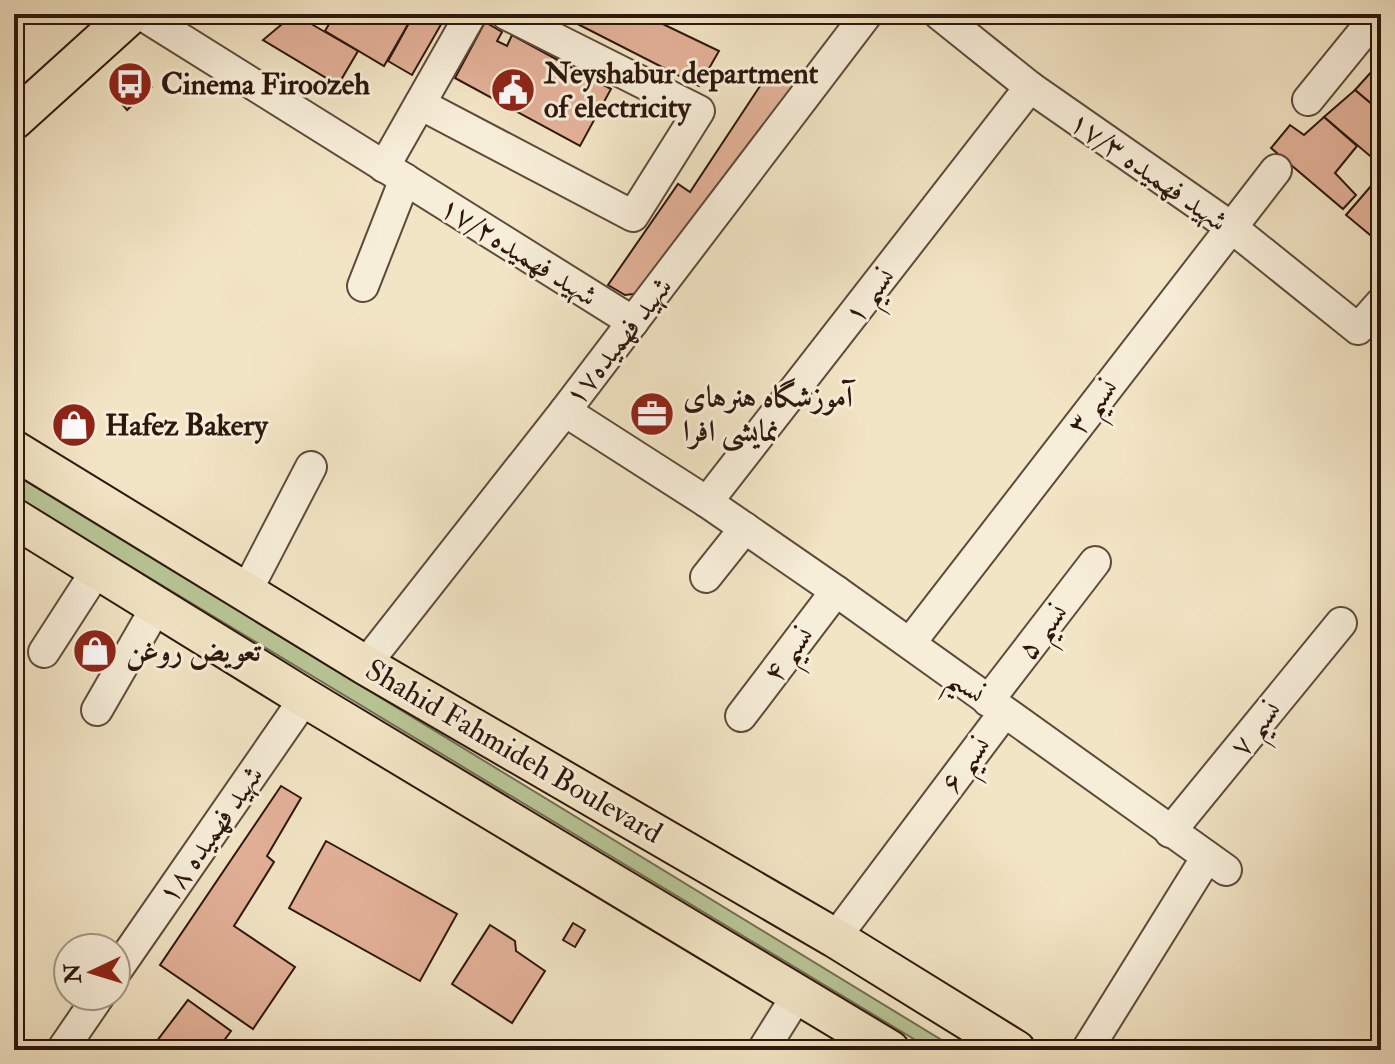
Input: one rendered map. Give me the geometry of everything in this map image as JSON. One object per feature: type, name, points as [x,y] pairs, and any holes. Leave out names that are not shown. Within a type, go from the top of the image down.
[{"type":"main road","points":[[14,120],[131,14]]},
{"type":"main road","name":"Shahid Fahmideh Boulevard","points":[[14,450],[365,665],[835,938],[1016,1050]]},
{"type":"main road","name":"Shahid Fahmideh Boulevard","points":[[14,518],[305,698],[890,1050]]},
{"type":"street","name":"شهید فهمیده۱۷/۲","points":[[141,14],[633,322]]},
{"type":"street","points":[[363,286],[395,173],[420,104],[471,14]]},
{"type":"street","points":[[420,104],[633,216],[699,111],[506,14]]},
{"type":"street","name":"شهید فهمیده۱۷","points":[[365,665],[565,411],[867,14]]},
{"type":"street","name":"شهید فهمیده ۱۷/۳","points":[[939,14],[1030,87],[1231,227],[1358,329],[1381,303]]},
{"type":"street","points":[[1308,100],[1378,14]]},
{"type":"street","name":"نسیم ۱","points":[[707,502],[1030,87]]},
{"type":"street","name":"نسیم ۳","points":[[910,643],[1276,170]]},
{"type":"street","name":"نسیم","points":[[565,411],[707,502],[836,591],[1216,864],[1087,1050]]},
{"type":"street","points":[[246,592],[311,467]]},
{"type":"street","points":[[706,577],[745,528]]},
{"type":"street","name":"نسیم ۵","points":[[996,707],[1095,562]]},
{"type":"street","points":[[44,652],[97,570]]},
{"type":"street","name":"نسیم ۴","points":[[741,716],[836,591]]},
{"type":"street","points":[[97,710],[157,606]]},
{"type":"street","name":"نسیم ۷","points":[[1170,832],[1341,623]]},
{"type":"street","name":"شهید فهمیده ۱۸","points":[[132,948],[305,698]]},
{"type":"street","name":"نسیم ۶","points":[[835,938],[926,816],[996,707]]},
{"type":"street","points":[[763,1050],[798,994]]},
{"type":"street","points":[[62,1050],[88,1012]]},
{"type":"green space","points":[[14,474],[958,1050],[932,1050],[14,496]]},
{"type":"building","points":[[294,14],[358,51],[338,85],[263,40]]},
{"type":"building","points":[[335,14],[414,14],[384,66],[325,31]]},
{"type":"building","points":[[414,14],[447,14],[412,75],[388,61]]},
{"type":"building","points":[[558,14],[642,14],[719,51],[699,86]]},
{"type":"building","points":[[485,22],[502,32],[497,41],[507,46],[512,35],[611,89],[580,146],[455,78]]},
{"type":"building","points":[[1381,61],[1381,112],[1355,90]]},
{"type":"building","points":[[768,74],[794,86],[642,293],[625,295],[608,285],[678,184],[690,192]]},
{"type":"building","points":[[147,80],[152,87],[127,110],[122,104]]},
{"type":"building","points":[[1355,90],[1381,112],[1381,156],[1376,161],[1324,117]]},
{"type":"building","points":[[1324,117],[1357,146],[1335,173],[1356,195],[1343,209],[1271,148],[1290,125],[1304,135]]},
{"type":"building","points":[[1377,179],[1381,183],[1381,244],[1346,215]]},
{"type":"building","points":[[281,786],[301,798],[267,856],[274,862],[234,926],[295,967],[253,1029],[160,965]]},
{"type":"building","points":[[326,841],[457,914],[420,981],[289,908]]},
{"type":"building","points":[[573,923],[585,930],[575,947],[563,940]]},
{"type":"building","points":[[490,925],[515,941],[516,951],[545,971],[512,1023],[452,984]]},
{"type":"building","points":[[188,1000],[231,1031],[217,1050],[150,1050]]},
{"type":"place","name":"Cinema Firoozeh","points":[[130,84]]},
{"type":"place","name":"Neyshabur department of electricity","points":[[513,90]]},
{"type":"place","name":"آموزشگاه هنرهای نمایشی افرا","points":[[652,414]]},
{"type":"place","name":"Hafez Bakery","points":[[74,425]]},
{"type":"place","name":"تعویض روغن","points":[[95,651]]}]
